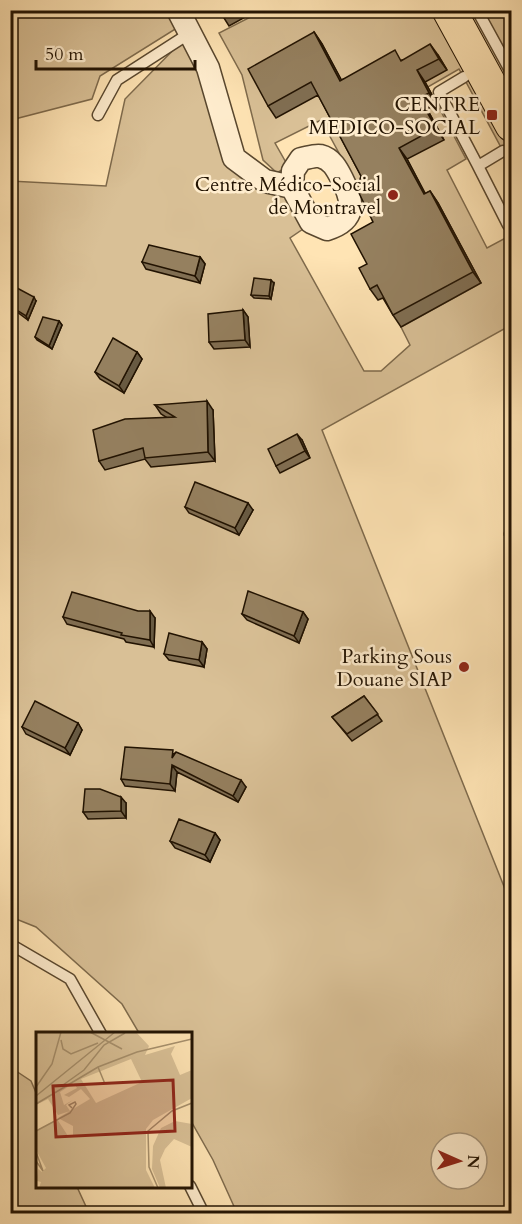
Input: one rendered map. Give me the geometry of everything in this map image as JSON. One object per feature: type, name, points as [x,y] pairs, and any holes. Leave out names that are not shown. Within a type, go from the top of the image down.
[{"type":"main road","points":[[449,10],[507,138]]},
{"type":"street","points":[[178,10],[208,68],[234,158],[265,181],[292,187]]},
{"type":"lane","points":[[477,10],[512,74]]},
{"type":"lane","points":[[98,115],[117,80],[190,33]]},
{"type":"lane","points":[[464,77],[439,92],[508,225]]},
{"type":"lane","points":[[478,166],[507,138]]},
{"type":"lane","points":[[10,944],[70,979],[100,1032]]},
{"type":"lane","points":[[191,1188],[204,1214]]},
{"type":"shaded area","points":[[10,11],[178,11],[185,23],[100,76],[92,99],[11,120]]},
{"type":"shaded area","points":[[262,11],[511,11],[511,166],[459,69],[419,92],[365,201],[321,120],[275,143],[288,166],[277,173],[263,160],[242,75],[219,33]]},
{"type":"shaded area","points":[[190,33],[234,158],[282,185],[303,229],[290,238],[364,371],[381,371],[410,345],[401,327],[481,283],[422,211],[401,163],[427,109],[437,104],[466,159],[447,170],[487,248],[511,235],[511,325],[322,430],[511,904],[511,1213],[237,1213],[213,1160],[192,1123],[192,1032],[138,1032],[122,1004],[36,927],[11,917],[10,181],[106,186],[125,99]]},
{"type":"shaded area","points":[[10,1067],[31,1081],[36,1093],[36,1188],[77,1188],[89,1213],[11,1213]]},
{"type":"building","name":"Centre Médico-Social de Montravel","points":[[314,32],[340,81],[395,50],[401,61],[430,44],[439,59],[417,70],[429,93],[419,98],[436,128],[399,148],[424,194],[430,191],[473,272],[393,315],[377,285],[370,289],[359,268],[367,264],[351,234],[373,222],[357,189],[361,176],[311,82],[268,106],[248,69]]},
{"type":"building","points":[[149,245],[200,257],[195,276],[142,262]]},
{"type":"building","points":[[254,278],[271,280],[269,296],[251,295]]},
{"type":"building","points":[[17,288],[34,297],[26,316],[10,306]]},
{"type":"building","points":[[243,310],[245,340],[209,342],[208,314]]},
{"type":"building","points":[[43,317],[59,321],[49,346],[35,337]]},
{"type":"building","points":[[113,338],[137,352],[119,386],[95,372]]},
{"type":"building","points":[[207,401],[208,452],[145,458],[143,448],[99,461],[93,430],[125,419],[175,417],[155,405]]},
{"type":"building","points":[[297,434],[305,451],[276,466],[268,449]]},
{"type":"building","points":[[195,482],[248,503],[235,528],[185,507]]},
{"type":"building","points":[[248,591],[303,612],[294,636],[242,614]]},
{"type":"building","points":[[72,592],[138,611],[150,611],[150,640],[121,635],[122,633],[63,617]]},
{"type":"building","points":[[169,633],[202,642],[199,660],[164,654]]},
{"type":"building","points":[[364,696],[378,714],[347,734],[332,717]]},
{"type":"building","points":[[35,701],[78,723],[65,748],[22,727]]},
{"type":"building","points":[[125,747],[173,750],[172,758],[176,752],[241,780],[233,796],[172,765],[170,784],[121,779]]},
{"type":"building","points":[[85,789],[100,789],[121,797],[121,811],[83,812]]},
{"type":"building","points":[[179,819],[215,833],[205,855],[170,841]]},
{"type":"place","name":"CENTRE MEDICO-SOCIAL","points":[[492,115]]},
{"type":"place","name":"Centre Médico-Social de Montravel","points":[[393,195]]},
{"type":"place","name":"Parking Sous Douane SIAP","points":[[464,667]]}]
